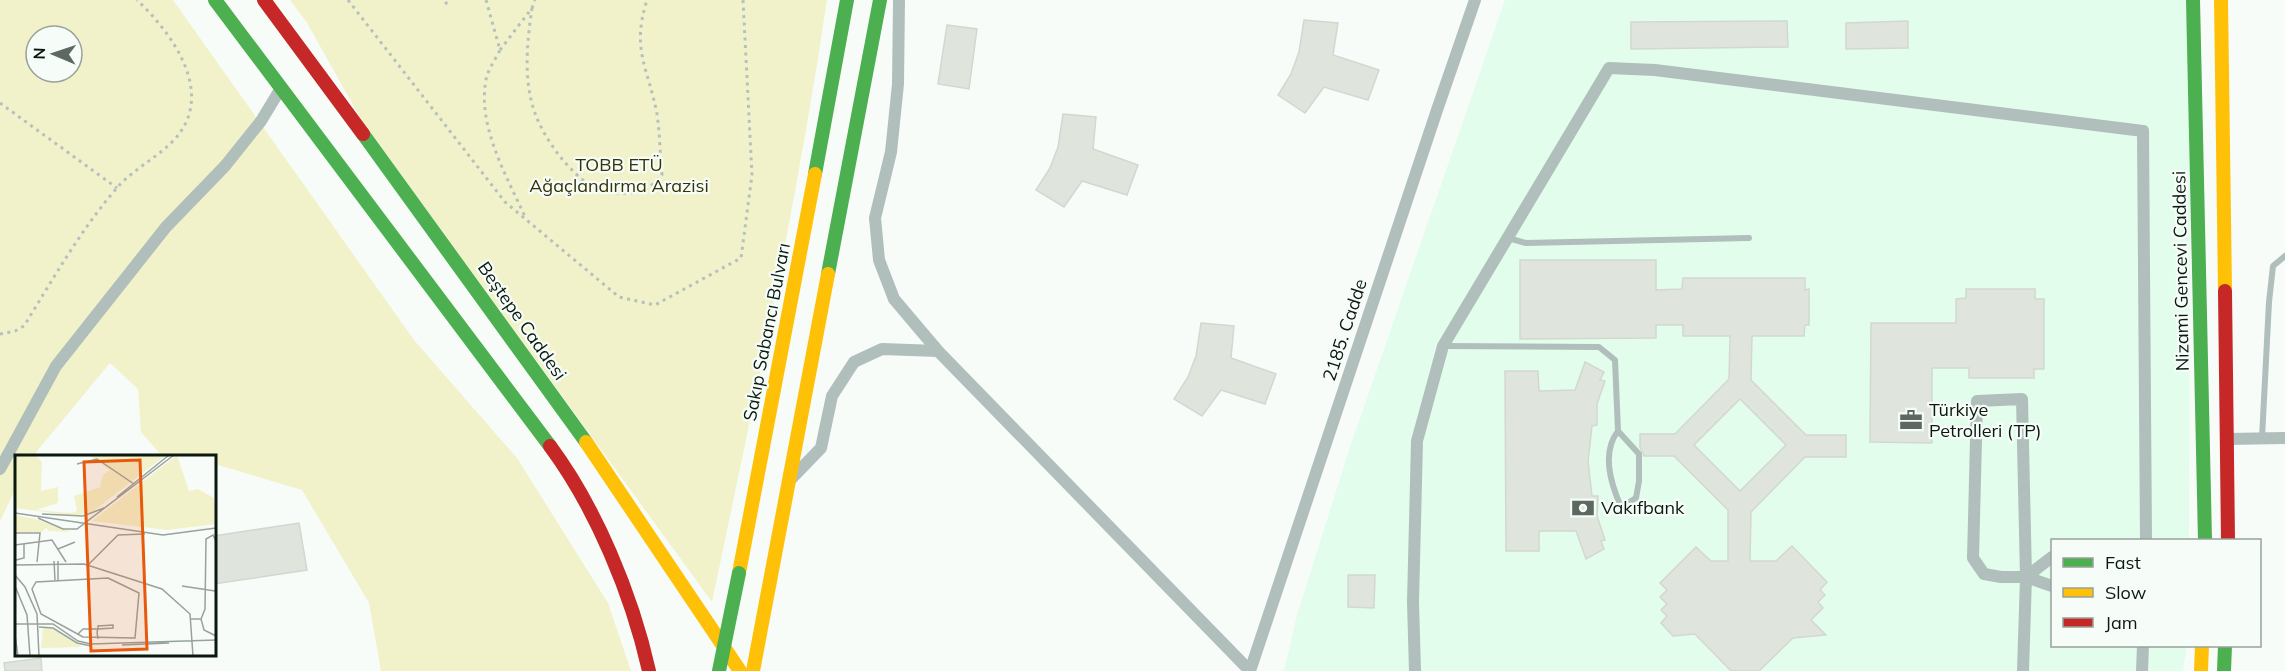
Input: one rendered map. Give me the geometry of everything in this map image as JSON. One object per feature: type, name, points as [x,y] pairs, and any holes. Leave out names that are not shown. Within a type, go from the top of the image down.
[{"type":"main road","points":[[215,0],[561,461],[589,510],[632,609],[649,671]]},
{"type":"main road","name":"Beştepe Caddesi","points":[[264,0],[460,264],[658,546],[740,671]]},
{"type":"main road","name":"Sakıp Sabancı Bulvarı","points":[[719,671],[847,0]]},
{"type":"main road","points":[[753,671],[880,0]]},
{"type":"main road","name":"Nizami Gencevi Caddesi","points":[[2193,0],[2205,539]]},
{"type":"main road","points":[[2221,0],[2228,539]]},
{"type":"main road","points":[[2200,671],[2202,647]]},
{"type":"main road","points":[[2224,671],[2225,647]]},
{"type":"street","points":[[899,0],[898,84],[891,152],[875,218],[879,260],[894,299],[938,351],[1250,671]]},
{"type":"street","name":"2185. Cadde","points":[[1250,671],[1475,0]]},
{"type":"street","points":[[1415,671],[1413,602],[1417,441],[1443,346],[1609,68],[1655,69],[2143,131],[2146,539]]},
{"type":"street","points":[[0,469],[56,366],[166,228],[261,121],[281,88]]},
{"type":"street","points":[[790,479],[820,448],[832,396],[854,362],[882,349],[938,351]]},
{"type":"street","points":[[2023,671],[2026,577],[2022,399],[1977,401],[1972,558],[1984,574],[2001,578],[2026,577],[2051,586]]},
{"type":"street","points":[[2227,439],[2285,438]]},
{"type":"street","points":[[2026,577],[2051,558]]},
{"type":"street","points":[[2142,671],[2143,647]]},
{"type":"lane","points":[[1508,238],[1526,243],[1749,238]]},
{"type":"lane","points":[[2262,438],[2273,266],[2285,256]]},
{"type":"lane","points":[[1443,346],[1599,346],[1615,360],[1618,431],[1610,442],[1610,483],[1621,507],[1636,498],[1639,481],[1639,454],[1618,431]]},
{"type":"path","points":[[0,334],[15,331],[24,326],[66,256],[117,188],[173,141],[189,112],[191,84],[189,71],[179,52],[150,12],[137,0]]},
{"type":"path","points":[[348,0],[505,202],[619,297],[656,305],[741,258],[752,175],[743,0]]},
{"type":"path","points":[[445,4],[450,0]]},
{"type":"path","points":[[486,0],[500,50]]},
{"type":"path","points":[[535,0],[527,46],[529,81],[535,113],[551,146],[574,170],[596,188],[621,193],[645,190],[662,175],[657,115],[639,42],[641,19],[647,0]]},
{"type":"path","points":[[527,220],[495,148],[484,110],[488,74],[500,50],[532,8]]},
{"type":"path","points":[[0,103],[117,188]]},
{"type":"shaded area","points":[[1505,0],[2188,0],[2189,539],[2051,539],[2051,647],[2187,647],[2183,671],[1284,671],[1297,615],[1349,450]]},
{"type":"green space","points":[[0,0],[173,0],[414,340],[517,458],[608,603],[631,671],[381,671],[369,603],[302,490],[216,464],[216,455],[161,455],[141,432],[138,389],[110,363],[34,455],[15,455],[15,490],[0,521]]},
{"type":"green space","name":"TOBB ETÜ Ağaçlandırma Arazisi","points":[[290,0],[827,0],[789,227],[712,602],[362,121],[307,23]]},
{"type":"building","points":[[1304,20],[1338,23],[1333,55],[1379,70],[1368,100],[1324,87],[1305,113],[1278,95],[1291,74],[1299,52]]},
{"type":"building","points":[[1787,21],[1788,47],[1631,49],[1631,22]]},
{"type":"building","points":[[1908,21],[1908,48],[1846,49],[1846,23]]},
{"type":"building","points":[[947,25],[977,29],[969,89],[938,84]]},
{"type":"building","points":[[1063,114],[1096,117],[1093,149],[1138,165],[1127,195],[1082,181],[1064,207],[1036,190],[1050,168],[1058,147]]},
{"type":"building","points":[[1520,260],[1656,260],[1656,290],[1682,289],[1683,278],[1805,278],[1805,290],[1809,289],[1809,325],[1805,325],[1804,336],[1752,336],[1751,380],[1806,435],[1846,435],[1846,457],[1805,457],[1751,512],[1750,561],[1776,561],[1792,546],[1827,582],[1820,590],[1825,595],[1818,602],[1823,608],[1811,620],[1826,635],[1793,638],[1759,671],[1731,671],[1695,634],[1673,636],[1661,623],[1667,616],[1661,610],[1667,604],[1660,597],[1667,590],[1660,583],[1696,547],[1711,561],[1728,561],[1728,510],[1674,456],[1644,456],[1640,447],[1640,434],[1675,434],[1729,379],[1730,336],[1683,336],[1683,325],[1656,325],[1656,338],[1520,339]],"holes":[[[1740,399],[1786,445],[1740,491],[1694,445]]]},
{"type":"building","points":[[1966,289],[2035,289],[2035,299],[2044,299],[2044,369],[2034,369],[2034,378],[1969,378],[1969,368],[1932,368],[1932,443],[1870,442],[1871,323],[1956,323],[1956,299],[1966,298]]},
{"type":"building","points":[[1201,323],[1234,326],[1231,358],[1276,374],[1265,404],[1221,390],[1202,416],[1174,399],[1188,377],[1196,356]]},
{"type":"building","points":[[1585,362],[1604,372],[1600,380],[1605,381],[1597,404],[1597,425],[1592,426],[1588,461],[1592,496],[1598,496],[1597,516],[1605,540],[1601,541],[1604,549],[1586,559],[1576,531],[1539,531],[1539,551],[1506,551],[1505,371],[1538,371],[1539,391],[1575,390]]},
{"type":"building","points":[[299,523],[307,570],[216,584],[216,536]]},
{"type":"building","points":[[1348,575],[1375,575],[1374,608],[1348,607]]},
{"type":"building","points":[[41,658],[42,671],[5,671],[4,663]]},
{"type":"traffic: fast","points":[[215,0],[550,446]]},
{"type":"traffic: fast","points":[[815,174],[847,0]]},
{"type":"traffic: fast","points":[[828,274],[880,0]]},
{"type":"traffic: fast","points":[[2193,0],[2205,539]]},
{"type":"traffic: fast","points":[[363,134],[586,442]]},
{"type":"traffic: fast","points":[[719,671],[739,573]]},
{"type":"traffic: fast","points":[[2224,671],[2225,647]]},
{"type":"traffic: slow","points":[[2221,0],[2225,291]]},
{"type":"traffic: slow","points":[[739,573],[815,174]]},
{"type":"traffic: slow","points":[[753,671],[828,274]]},
{"type":"traffic: slow","points":[[586,442],[740,671]]},
{"type":"traffic: slow","points":[[2201,671],[2202,647]]},
{"type":"traffic: jam","points":[[264,0],[363,134]]},
{"type":"traffic: jam","points":[[2225,291],[2228,539]]},
{"type":"traffic: jam","points":[[550,446],[567,470],[610,553],[633,612],[649,671]]},
{"type":"place","name":"Türkiye Petrolleri (TP)","points":[[1911,420]]},
{"type":"place","name":"Vakıfbank","points":[[1583,508]]}]
